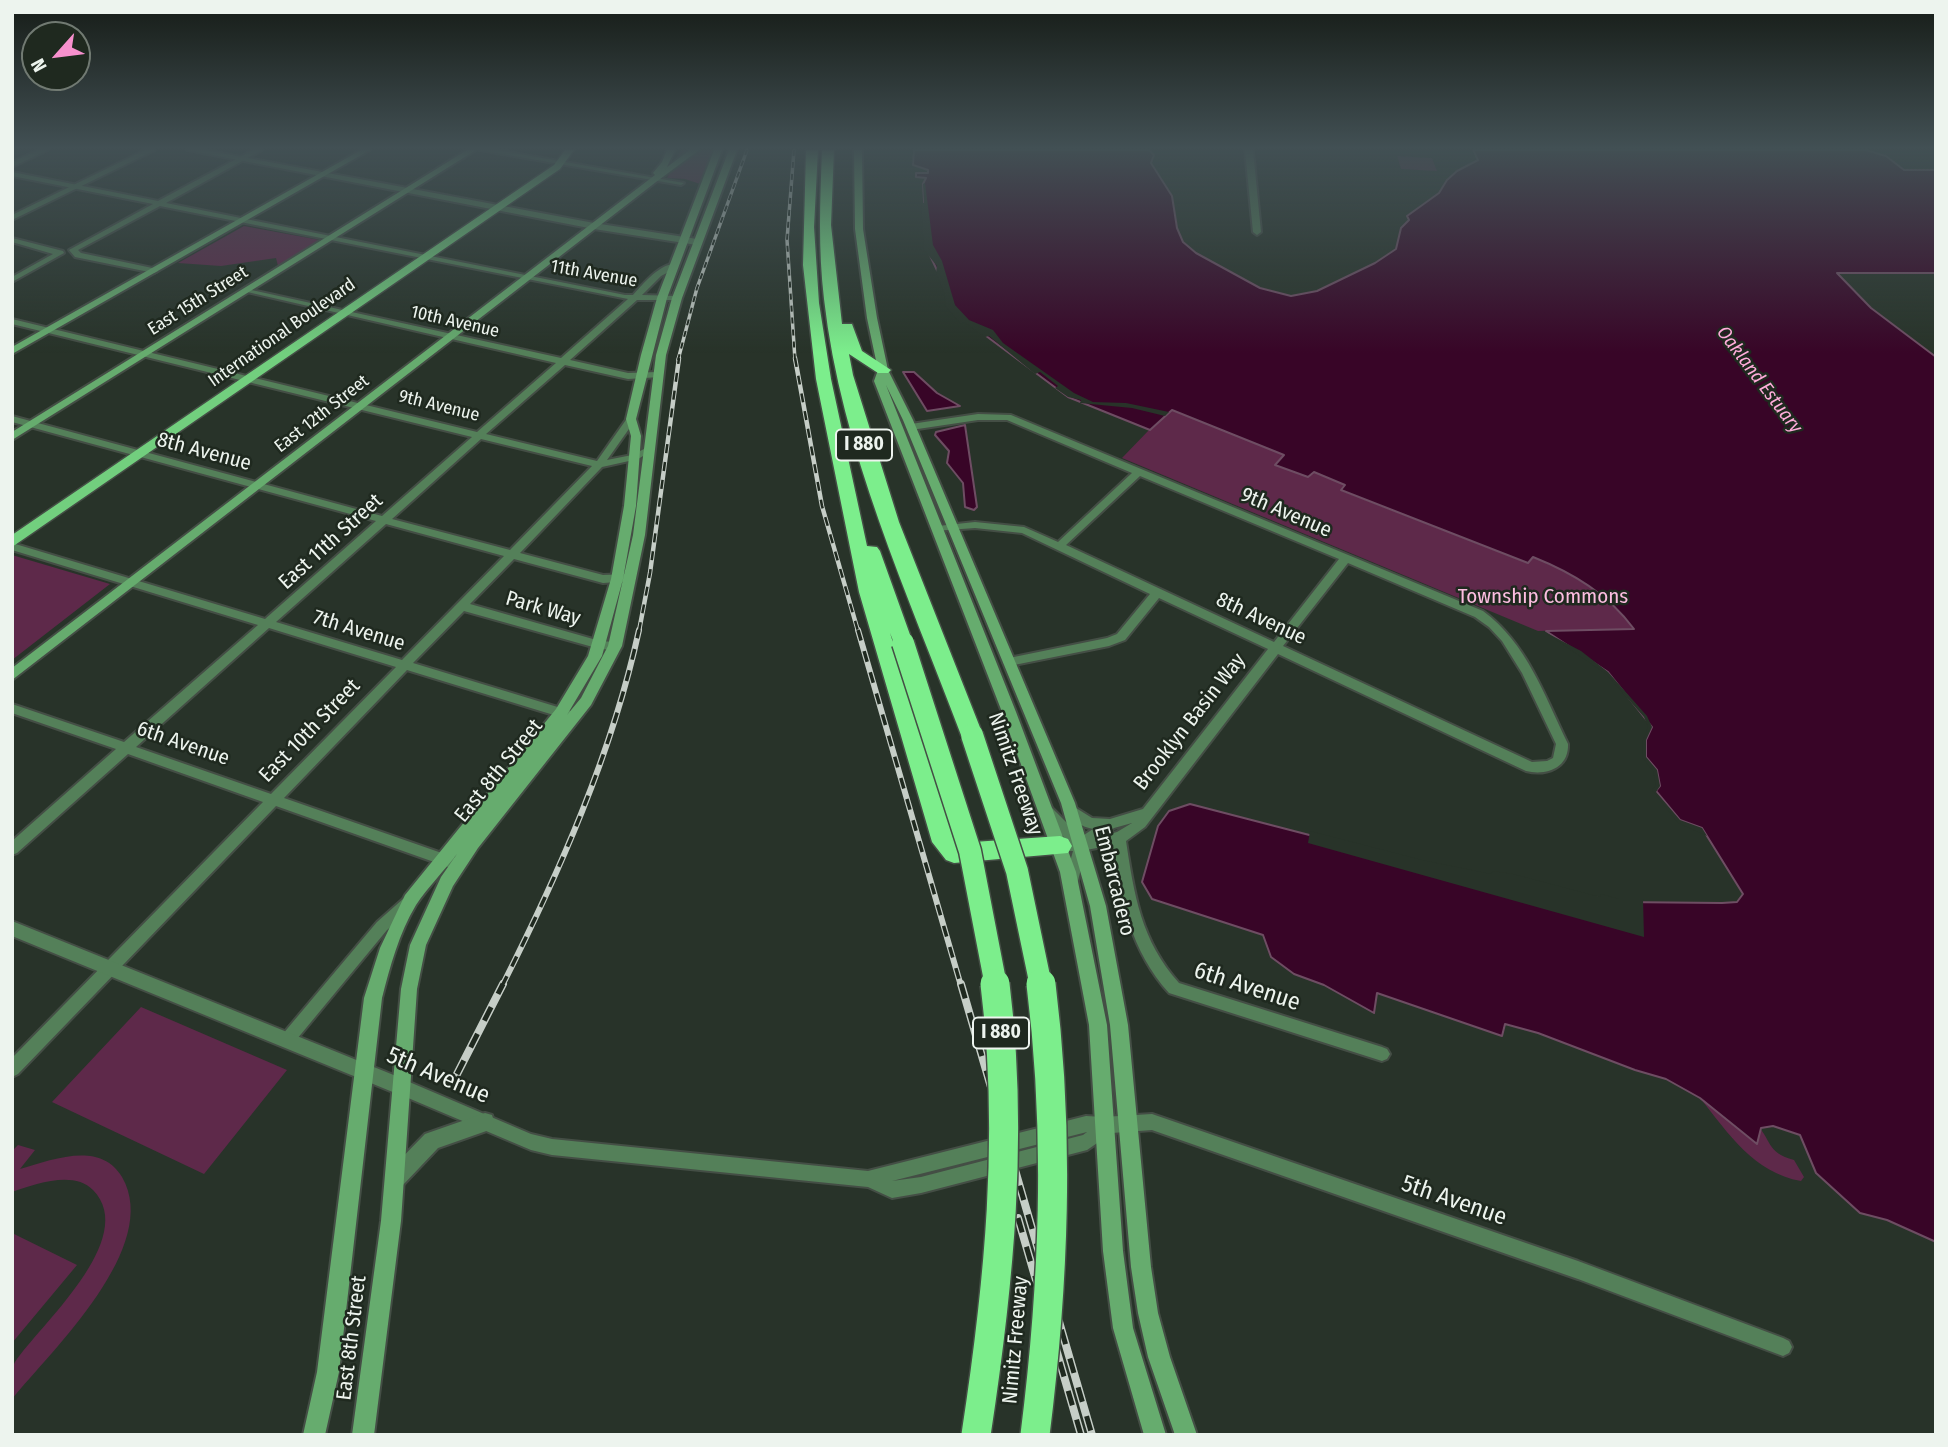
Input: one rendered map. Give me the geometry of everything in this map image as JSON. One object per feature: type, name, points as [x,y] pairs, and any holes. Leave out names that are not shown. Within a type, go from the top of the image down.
[{"type":"highway","name":"Nimitz Freeway","points":[[809,218],[811,292],[825,387],[837,439],[972,858],[988,929],[999,1010],[1004,1101],[1003,1202],[993,1318],[976,1435]]},
{"type":"highway","name":"Nimitz Freeway","points":[[825,218],[829,281],[841,360],[862,439],[1012,849],[1029,918],[1043,995],[1051,1082],[1054,1179],[1050,1288],[1035,1435]]},
{"type":"highway","points":[[829,281],[842,300],[852,347],[861,359],[883,370]]},
{"type":"highway","points":[[852,347],[863,352],[878,348]]},
{"type":"highway","points":[[837,439],[845,496],[862,565],[943,842],[954,853],[1060,846]]},
{"type":"main road","points":[[12,351],[248,218]]},
{"type":"main road","name":"East 15th Street","points":[[12,437],[366,218]]},
{"type":"main road","name":"International Boulevard","points":[[12,544],[484,218]]},
{"type":"main road","name":"East 12th Street","points":[[12,676],[605,218]]},
{"type":"main road","name":"East 8th Street","points":[[607,645],[635,457],[636,436],[631,419],[662,298],[693,218]]},
{"type":"main road","name":"East 8th Street","points":[[314,1435],[328,1372],[373,998],[380,970],[397,924],[411,900],[450,861],[568,714],[595,687],[631,578],[650,449],[657,375],[677,298],[707,218]]},
{"type":"main road","name":"Embarcadero","points":[[860,218],[860,239],[883,370],[911,427],[1060,846],[1071,885],[1098,1025],[1113,1251],[1123,1328],[1155,1435]]},
{"type":"main road","name":"Embarcadero","points":[[883,370],[880,381],[884,396],[1009,662],[1071,812],[1081,844],[1110,967],[1130,1122],[1138,1240],[1148,1313],[1159,1357],[1186,1435]]},
{"type":"main road","name":"East 8th Street","points":[[363,1435],[395,1179],[409,989],[418,945],[450,861]]},
{"type":"street","points":[[132,218],[73,250],[78,254],[154,271]]},
{"type":"street","name":"11th Avenue","points":[[231,218],[633,298],[677,298]]},
{"type":"street","points":[[549,218],[684,242],[697,242]]},
{"type":"street","points":[[1256,218],[1257,232]]},
{"type":"street","points":[[12,240],[60,253],[12,279]]},
{"type":"street","name":"East 11th Street","points":[[12,849],[563,362],[658,274],[675,265]]},
{"type":"street","name":"10th Avenue","points":[[247,291],[628,376],[657,375]]},
{"type":"street","name":"9th Avenue","points":[[12,321],[599,465],[635,457],[650,449]]},
{"type":"street","name":"9th Avenue","points":[[911,427],[978,417],[1008,418],[1479,614],[1499,627],[1507,637],[1562,744],[1560,761]]},
{"type":"street","name":"8th Avenue","points":[[12,419],[603,579],[631,578]]},
{"type":"street","name":"East 10th Street","points":[[12,1069],[599,465],[631,419]]},
{"type":"street","points":[[1059,546],[1139,472]]},
{"type":"street","name":"8th Avenue","points":[[946,528],[1014,528],[1059,546],[1530,767],[1552,766],[1560,761]]},
{"type":"street","name":"7th Avenue","points":[[12,544],[568,714]]},
{"type":"street","name":"Brooklyn Basin Way","points":[[1060,846],[1119,838],[1142,825],[1147,813],[1345,559]]},
{"type":"street","points":[[1009,662],[1109,642],[1121,636],[1158,592]]},
{"type":"street","name":"Park Way","points":[[462,606],[607,645]]},
{"type":"street","name":"6th Avenue","points":[[12,708],[450,861]]},
{"type":"street","points":[[1047,812],[1081,844],[1071,885]]},
{"type":"street","points":[[1071,812],[1090,822],[1110,824]]},
{"type":"street","name":"Brooklyn Basin Way","points":[[1081,844],[1110,824],[1147,813]]},
{"type":"street","name":"6th Avenue","points":[[1119,838],[1127,897],[1156,971],[1174,988],[1382,1054]]},
{"type":"street","name":"East 8th Street","points":[[287,1040],[382,926],[411,900]]},
{"type":"street","name":"5th Avenue","points":[[12,928],[552,1147],[868,1179],[892,1190],[1087,1142],[1106,1128],[1130,1122],[1157,1124],[1578,1270],[1783,1347]]},
{"type":"street","points":[[395,1179],[432,1141],[485,1122]]},
{"type":"green space","points":[[244,226],[320,240],[278,266],[276,258],[221,266],[178,263]]},
{"type":"green space","name":"Township Commons","points":[[1094,402],[1171,410],[1285,455],[1276,464],[1308,477],[1313,472],[1346,485],[1342,491],[1527,563],[1532,557],[1588,586],[1612,605],[1635,629],[1538,631],[1122,458],[1149,430],[1084,404]]},
{"type":"green space","points":[[12,555],[110,584],[12,660]]},
{"type":"green space","points":[[141,1007],[287,1070],[204,1174],[52,1102]]},
{"type":"green space","points":[[1706,1096],[1755,1123],[1778,1154],[1794,1160],[1804,1177],[1801,1181],[1769,1170],[1743,1150],[1700,1098]]},
{"type":"green space","points":[[18,1145],[35,1150],[20,1169],[75,1156],[101,1159],[113,1166],[122,1177],[130,1204],[127,1234],[116,1264],[75,1325],[12,1399],[11,1375],[15,1362],[81,1280],[95,1256],[104,1232],[104,1210],[93,1190],[85,1184],[54,1180],[12,1192],[12,1151]]},
{"type":"green space","points":[[12,1233],[77,1265],[12,1343]]},
{"type":"water","name":"Oakland Estuary","points":[[925,218],[1175,218],[1183,242],[1196,253],[1260,288],[1291,296],[1317,291],[1375,263],[1396,249],[1401,228],[1409,220],[1408,218],[1936,218],[1936,273],[1837,273],[1871,308],[1936,357],[1936,1242],[1887,1220],[1860,1213],[1816,1173],[1800,1135],[1773,1126],[1761,1128],[1757,1144],[1700,1098],[1666,1079],[1538,1033],[1505,1024],[1502,1036],[1377,993],[1374,1013],[1324,985],[1294,974],[1271,957],[1263,935],[1152,899],[1142,882],[1158,826],[1169,811],[1190,804],[1421,864],[1619,902],[1722,903],[1737,902],[1743,894],[1702,828],[1680,820],[1656,791],[1660,786],[1657,770],[1646,757],[1646,740],[1652,727],[1608,672],[1546,631],[1634,629],[1601,595],[1576,578],[1533,557],[1528,563],[1341,490],[1345,485],[1314,472],[1308,477],[1275,465],[1284,455],[1172,410],[1150,430],[1068,397],[958,315],[927,249]]},
{"type":"water","points":[[903,372],[914,372],[937,393],[960,406],[927,411]]},
{"type":"water","points":[[965,425],[977,507],[974,510],[965,507],[963,483],[947,463],[949,451],[935,435],[936,432]]},
{"type":"pier","points":[[922,218],[929,218],[933,245],[942,261],[955,305],[969,320],[993,330],[1003,343],[1074,393],[1093,402],[1126,403],[1169,412],[1165,416],[1132,408],[1080,403],[1081,400],[1068,397],[1040,372],[1035,374],[989,336],[985,337],[964,322],[961,324],[946,307],[944,292],[936,273],[937,266],[924,250]]},
{"type":"pier","points":[[1543,631],[1581,651],[1608,672],[1647,716],[1652,727],[1646,740],[1646,757],[1657,770],[1660,786],[1656,792],[1680,820],[1702,828],[1707,836],[1678,823],[1652,790],[1656,785],[1653,771],[1642,757],[1643,740],[1648,727],[1644,717],[1606,674]]},
{"type":"pier","points":[[1310,831],[1422,860],[1491,874],[1493,871],[1513,874],[1600,897],[1601,894],[1619,899],[1643,899],[1644,937],[1308,843]]},
{"type":"railway","points":[[678,360],[697,288],[723,218]]},
{"type":"railway","points":[[789,218],[787,240],[795,360]]},
{"type":"railway","points":[[639,631],[650,573],[679,358]]},
{"type":"railway","points":[[795,358],[822,506],[858,631]]},
{"type":"railway","points":[[502,985],[544,900],[582,812],[614,722],[639,630]]},
{"type":"railway","points":[[858,630],[961,986]]},
{"type":"railway","points":[[961,984],[1092,1435]]},
{"type":"railway","points":[[457,1074],[502,985]]},
{"type":"railway","points":[[1018,1218],[1081,1435]]}]
